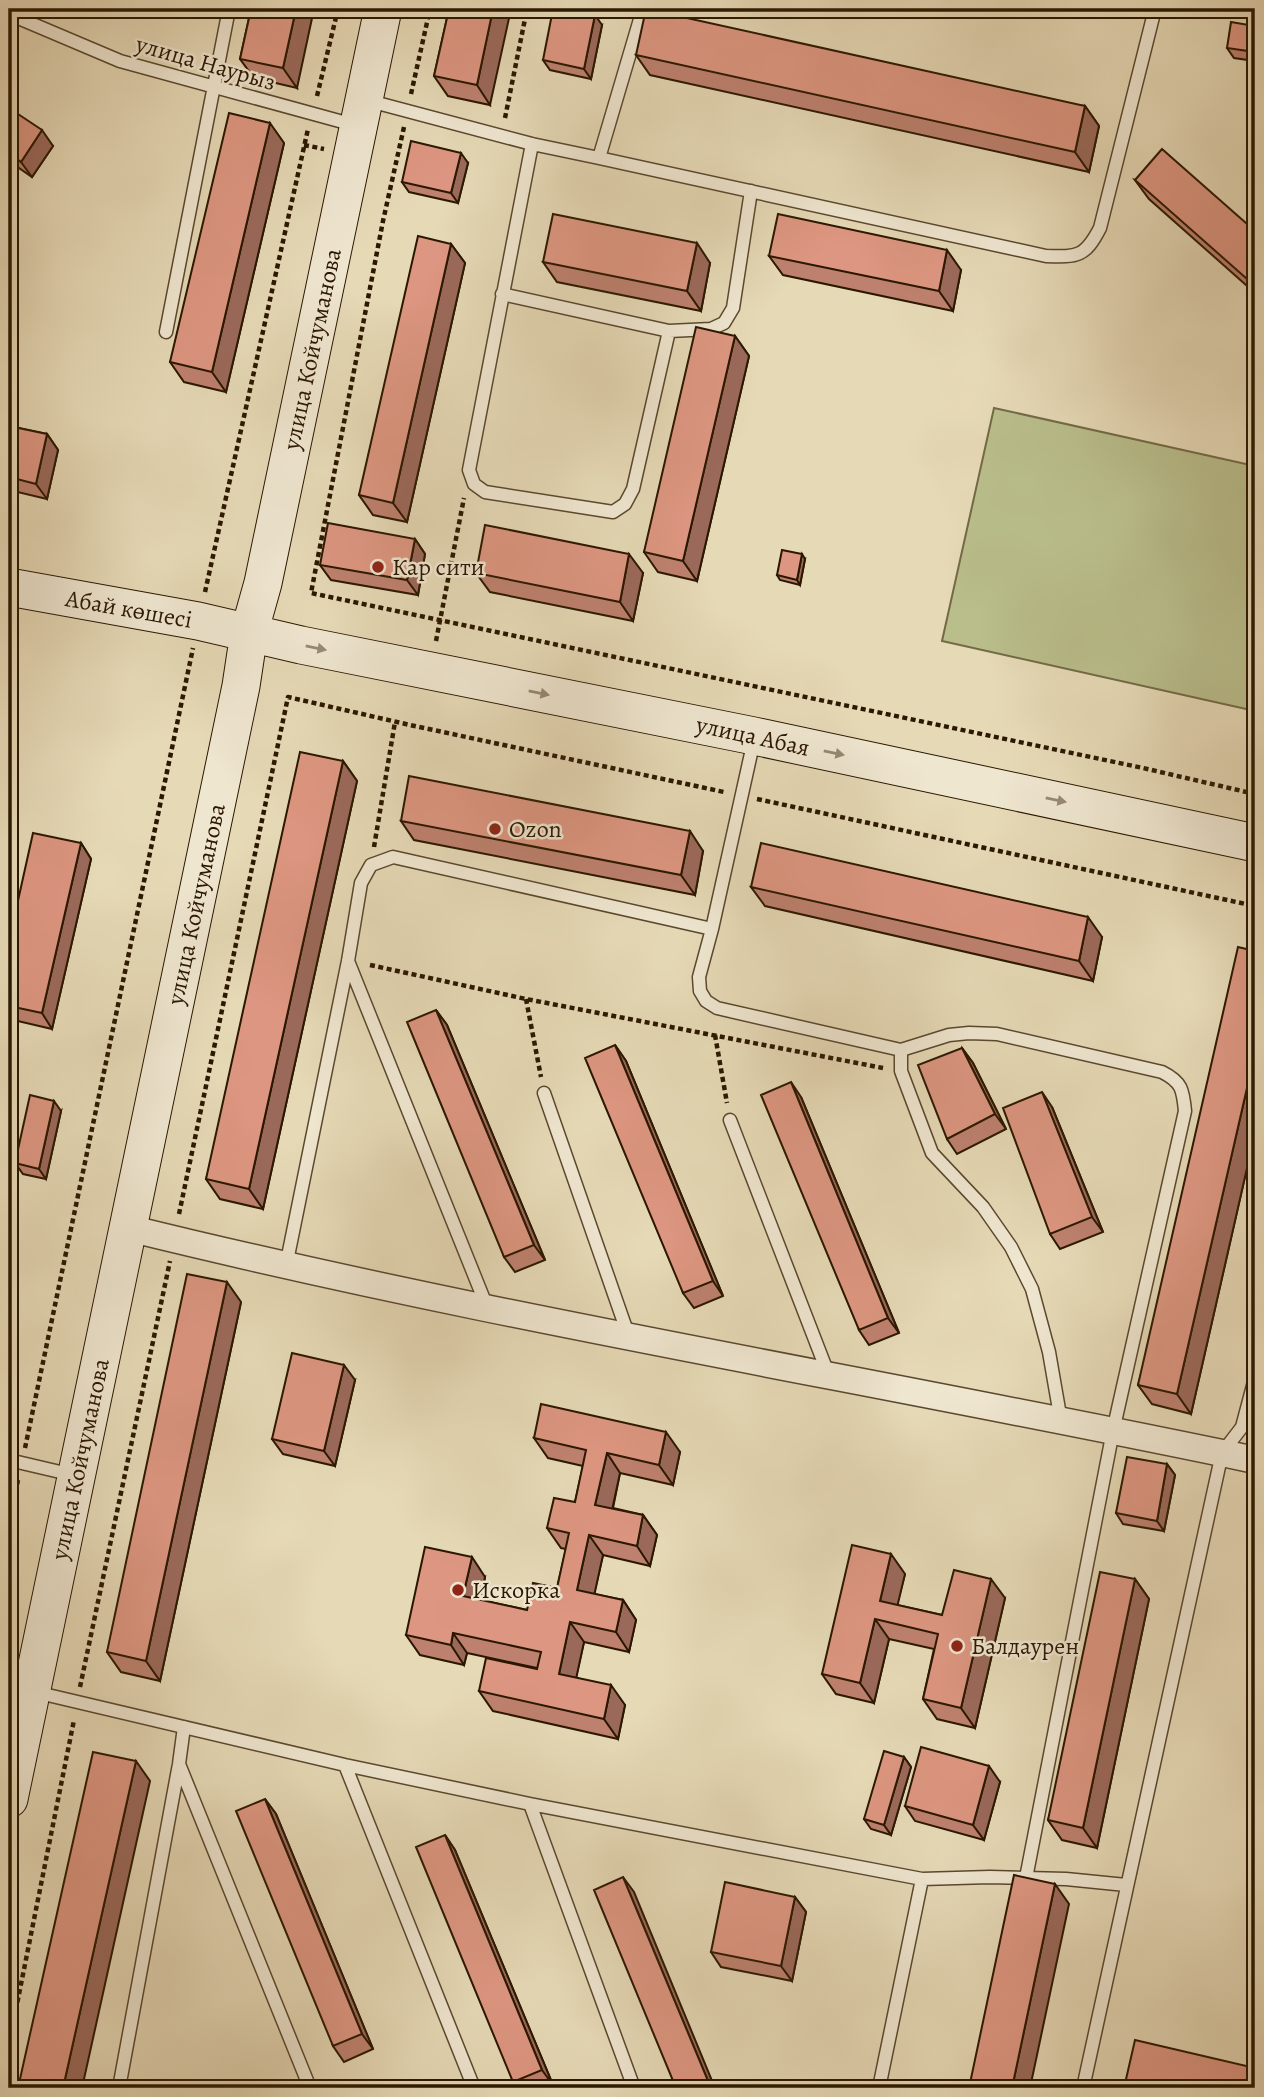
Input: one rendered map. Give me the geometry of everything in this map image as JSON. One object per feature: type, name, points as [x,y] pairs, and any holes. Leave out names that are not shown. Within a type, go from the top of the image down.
[{"type":"street","name":"улица Койчуманова","points":[[9,1799],[241,686],[249,633],[263,583],[383,9]]},
{"type":"street","name":"Абай көшесі","points":[[9,587],[198,621],[249,633]]},
{"type":"street","name":"улица Абая","points":[[249,633],[754,736],[1255,843]]},
{"type":"street","points":[[128,1228],[286,1266],[487,1308],[1255,1460]]},
{"type":"lane","points":[[166,332],[229,9]]},
{"type":"lane","points":[[599,158],[643,9]]},
{"type":"lane","name":"улица Наурыз","points":[[9,14],[120,61],[312,113],[408,111],[532,144],[1046,256],[1073,257],[1090,246],[1100,228],[1155,9]]},
{"type":"lane","points":[[9,29],[25,22]]},
{"type":"lane","points":[[532,144],[469,470],[474,484],[485,492],[613,512],[625,504],[633,489],[668,331]]},
{"type":"lane","points":[[502,294],[668,331],[711,329],[724,323],[733,308],[751,191]]},
{"type":"lane","points":[[754,736],[699,978],[700,992],[706,1001],[717,1008],[901,1050],[949,1035],[997,1034],[1162,1072],[1175,1079],[1183,1092],[1185,1111],[1114,1431],[1026,1878]]},
{"type":"lane","points":[[286,1266],[348,961],[361,883],[371,865],[393,857],[712,929]]},
{"type":"lane","points":[[348,961],[487,1308]]},
{"type":"lane","points":[[901,1050],[901,1071],[932,1153],[983,1207],[1011,1247],[1032,1289],[1049,1352],[1061,1421]]},
{"type":"lane","points":[[544,1093],[629,1337]]},
{"type":"lane","points":[[730,1120],[829,1376]]},
{"type":"lane","points":[[1083,2088],[1222,1453],[1242,1427],[1255,1378]]},
{"type":"lane","points":[[15,1462],[76,1476]]},
{"type":"lane","points":[[31,1691],[345,1765],[530,1804],[922,1879],[1066,1879],[1126,1885]]},
{"type":"lane","points":[[119,2088],[184,1727]]},
{"type":"lane","points":[[179,1764],[310,2088]]},
{"type":"lane","points":[[345,1765],[474,2088]]},
{"type":"lane","points":[[530,1804],[634,2088]]},
{"type":"lane","points":[[879,2088],[922,1879]]},
{"type":"path","points":[[9,1526],[15,1462],[198,621],[312,113],[338,9]]},
{"type":"path","points":[[430,9],[383,221],[311,593],[1143,768],[1255,794]]},
{"type":"path","points":[[501,136],[527,9]]},
{"type":"path","points":[[429,671],[469,470]]},
{"type":"path","points":[[9,2044],[77,1701],[288,697],[1255,906]]},
{"type":"path","points":[[371,865],[395,722]]},
{"type":"path","points":[[348,961],[526,999],[901,1071]]},
{"type":"path","points":[[526,999],[544,1093]]},
{"type":"path","points":[[715,1035],[730,1120]]},
{"type":"green space","points":[[994,408],[1255,466],[1255,711],[942,641]]},
{"type":"building","points":[[251,9],[296,9],[283,68],[240,59]]},
{"type":"building","points":[[449,9],[493,9],[477,85],[434,76]]},
{"type":"building","points":[[553,9],[568,9],[595,15],[584,69],[543,60]]},
{"type":"building","points":[[646,9],[1085,106],[1075,152],[636,55]]},
{"type":"building","points":[[1231,22],[1255,26],[1255,52],[1227,48]]},
{"type":"building","points":[[9,108],[42,130],[21,162],[9,153]]},
{"type":"building","points":[[229,113],[270,123],[212,372],[170,362]]},
{"type":"building","points":[[411,141],[461,153],[451,193],[402,182]]},
{"type":"building","points":[[1162,149],[1255,231],[1255,286],[1135,180]]},
{"type":"building","points":[[553,214],[697,243],[687,291],[543,262]]},
{"type":"building","points":[[778,214],[947,250],[939,291],[769,256]]},
{"type":"building","points":[[418,236],[451,244],[393,503],[359,495]]},
{"type":"building","points":[[696,327],[735,336],[683,561],[644,552]]},
{"type":"building","points":[[9,426],[47,434],[36,484],[9,477]]},
{"type":"building","points":[[328,523],[415,539],[407,580],[320,565]]},
{"type":"building","points":[[485,525],[629,554],[620,602],[476,573]]},
{"type":"building","points":[[782,550],[802,554],[797,580],[777,575]]},
{"type":"building","points":[[300,752],[343,761],[249,1189],[206,1179]]},
{"type":"building","points":[[409,776],[690,831],[681,875],[401,821]]},
{"type":"building","points":[[33,833],[81,843],[42,1013],[9,1006],[9,941]]},
{"type":"building","points":[[761,843],[1088,917],[1079,961],[751,887]]},
{"type":"building","points":[[1238,947],[1255,951],[1255,1053],[1177,1394],[1138,1385]]},
{"type":"building","points":[[436,1010],[534,1245],[504,1257],[407,1022]]},
{"type":"building","points":[[615,1045],[713,1281],[683,1293],[585,1058]]},
{"type":"building","points":[[962,1048],[995,1114],[947,1139],[918,1065]]},
{"type":"building","points":[[791,1082],[888,1318],[859,1330],[761,1095]]},
{"type":"building","points":[[1042,1092],[1092,1217],[1050,1234],[1003,1108]]},
{"type":"building","points":[[30,1095],[54,1101],[39,1169],[15,1163]]},
{"type":"building","points":[[187,1274],[227,1282],[146,1661],[107,1652]]},
{"type":"building","points":[[292,1353],[344,1365],[324,1451],[272,1439]]},
{"type":"building","points":[[1255,1385],[1255,1415],[1248,1413]]},
{"type":"building","points":[[541,1404],[666,1432],[659,1465],[607,1453],[595,1505],[643,1515],[637,1546],[589,1535],[577,1590],[623,1600],[616,1632],[570,1622],[559,1674],[611,1685],[604,1719],[479,1691],[486,1658],[537,1669],[541,1652],[453,1633],[451,1645],[406,1635],[425,1547],[472,1557],[463,1596],[527,1610],[533,1583],[557,1588],[569,1533],[547,1528],[554,1498],[575,1502],[586,1450],[534,1438]]},
{"type":"building","points":[[1127,1457],[1167,1464],[1157,1521],[1116,1513]]},
{"type":"building","points":[[852,1545],[891,1554],[880,1601],[942,1615],[954,1570],[991,1579],[961,1708],[923,1699],[938,1634],[875,1619],[860,1683],[822,1674]]},
{"type":"building","points":[[1100,1572],[1135,1579],[1083,1828],[1048,1820]]},
{"type":"building","points":[[921,1747],[989,1766],[973,1825],[905,1806]]},
{"type":"building","points":[[884,1751],[904,1757],[884,1825],[864,1819]]},
{"type":"building","points":[[93,1752],[136,1761],[63,2088],[18,2088]]},
{"type":"building","points":[[265,1799],[362,2034],[333,2046],[236,1811]]},
{"type":"building","points":[[445,1835],[542,2070],[513,2082],[416,1847]]},
{"type":"building","points":[[1014,1875],[1055,1884],[1012,2088],[969,2088]]},
{"type":"building","points":[[623,1877],[711,2088],[676,2088],[594,1890]]},
{"type":"building","points":[[725,1882],[795,1897],[781,1966],[711,1952]]},
{"type":"building","points":[[1135,2040],[1255,2068],[1255,2088],[1124,2088]]},
{"type":"place","name":"Кар сити","points":[[378,567]]},
{"type":"place","name":"Ozon","points":[[495,829]]},
{"type":"place","name":"Искоркa","points":[[458,1590]]},
{"type":"place","name":"Балдаурен","points":[[957,1646]]}]
